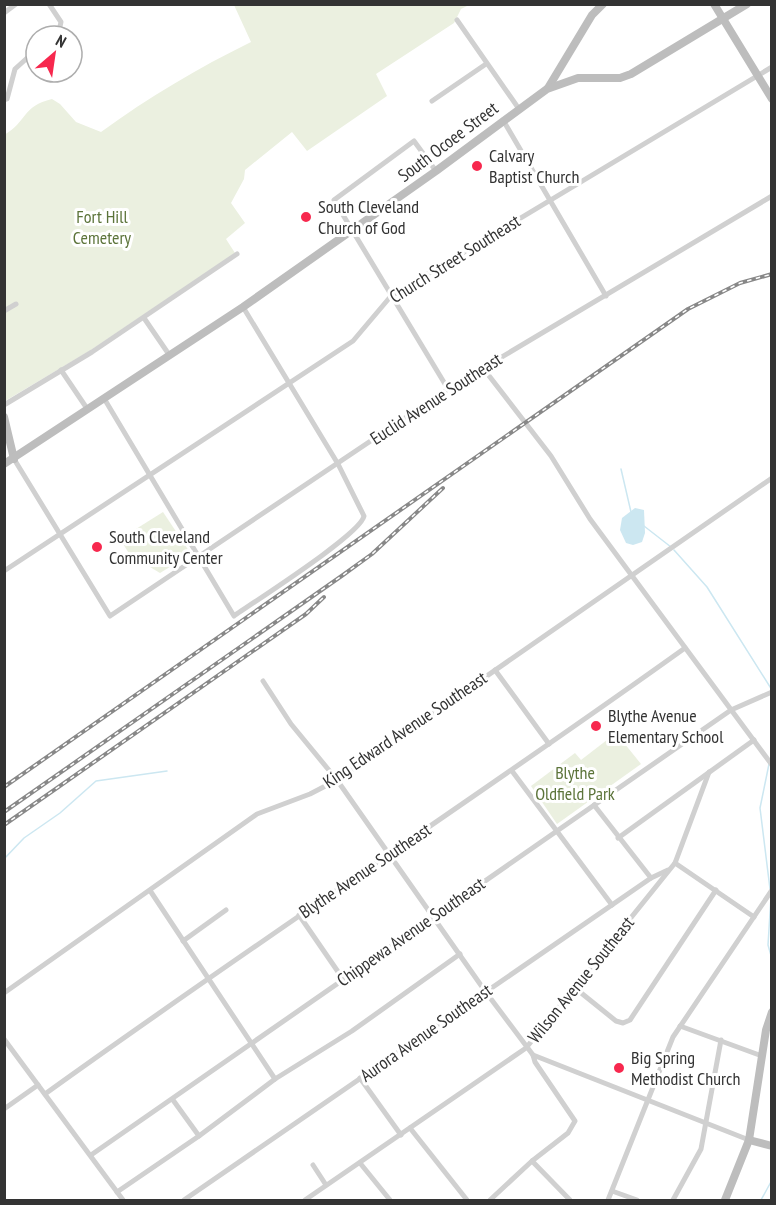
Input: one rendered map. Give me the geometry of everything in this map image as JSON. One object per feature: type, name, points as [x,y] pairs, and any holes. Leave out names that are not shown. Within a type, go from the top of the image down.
[{"type":"street","points":[[4,13],[16,4]]},
{"type":"street","points":[[49,4],[61,24]]},
{"type":"street","points":[[547,89],[565,63],[592,15],[603,4]]},
{"type":"street","points":[[714,4],[771,99]]},
{"type":"street","name":"South Ocoee Street","points":[[4,464],[243,308],[547,89],[576,78],[620,78],[631,74],[747,4]]},
{"type":"street","points":[[457,20],[519,109]]},
{"type":"street","points":[[4,100],[7,99],[15,69],[24,61]]},
{"type":"street","points":[[565,63],[576,78]]},
{"type":"street","points":[[432,101],[486,64]]},
{"type":"street","name":"Church Street Southeast","points":[[4,571],[152,476],[353,341],[391,296],[771,66]]},
{"type":"street","points":[[503,120],[606,296]]},
{"type":"street","points":[[436,171],[414,141],[334,200],[448,389]]},
{"type":"street","name":"Euclid Avenue Southeast","points":[[60,534],[110,616],[448,389],[771,196]]},
{"type":"street","points":[[4,405],[144,318],[237,254]]},
{"type":"street","points":[[4,311],[16,304]]},
{"type":"street","points":[[105,400],[234,616],[347,536],[363,521],[363,511],[338,464],[243,308]]},
{"type":"street","points":[[144,318],[170,356]]},
{"type":"street","points":[[483,368],[562,471],[590,519],[771,765]]},
{"type":"street","points":[[61,370],[88,410]]},
{"type":"street","points":[[4,417],[14,459],[60,534]]},
{"type":"street","name":"King Edward Avenue Southeast","points":[[4,993],[151,892],[257,814],[338,780],[771,478]]},
{"type":"street","name":"Blythe Avenue Southeast","points":[[45,1094],[207,977],[512,771],[685,648]]},
{"type":"street","points":[[495,670],[549,744]]},
{"type":"street","points":[[263,681],[291,724],[338,780],[485,992],[533,1055],[749,1140],[771,1146]]},
{"type":"street","name":"Chippewa Avenue Southeast","points":[[91,1155],[731,710],[771,692]]},
{"type":"street","points":[[618,837],[754,740]]},
{"type":"street","points":[[512,771],[612,905]]},
{"type":"street","name":"Wilson Avenue Southeast","points":[[305,1200],[526,1048],[675,863],[709,772]]},
{"type":"street","points":[[594,804],[651,878]]},
{"type":"street","points":[[675,863],[754,917]]},
{"type":"street","name":"Aurora Avenue Southeast","points":[[184,1200],[651,878],[670,869]]},
{"type":"street","points":[[575,988],[616,1021],[623,1023],[630,1020],[716,890]]},
{"type":"street","points":[[608,1200],[646,1099],[680,1026],[771,890]]},
{"type":"street","points":[[151,892],[275,1079]]},
{"type":"street","points":[[183,940],[226,910]]},
{"type":"street","points":[[299,915],[344,979]]},
{"type":"street","points":[[117,1192],[199,1136],[275,1079],[352,1030],[460,954]]},
{"type":"street","points":[[725,1200],[739,1171],[749,1140],[771,1012]]},
{"type":"street","points":[[680,1026],[762,1056]]},
{"type":"street","points":[[4,1039],[123,1200]]},
{"type":"street","points":[[673,1200],[701,1149],[721,1040]]},
{"type":"street","points":[[490,1200],[573,1127],[575,1121],[535,1062],[533,1055]]},
{"type":"street","points":[[360,1078],[401,1135]]},
{"type":"street","points":[[4,1109],[38,1085]]},
{"type":"street","points":[[173,1100],[199,1136]]},
{"type":"street","points":[[410,1128],[467,1200]]},
{"type":"street","points":[[532,1161],[570,1200]]},
{"type":"street","points":[[360,1163],[390,1200]]},
{"type":"street","points":[[313,1165],[326,1185]]},
{"type":"street","points":[[612,1191],[637,1200]]},
{"type":"green space","name":"Fort Hill Cemetery","points":[[234,5],[469,5],[461,9],[454,23],[376,74],[387,96],[307,151],[292,132],[245,170],[244,179],[231,203],[245,223],[226,239],[235,253],[91,350],[5,401],[4,135],[35,106],[52,99],[60,104],[76,122],[101,132],[174,84],[251,42]]},
{"type":"green space","points":[[163,512],[191,554],[160,573],[130,555],[120,539]]},
{"type":"green space","name":"Blythe Oldfield Park","points":[[616,733],[641,764],[557,824],[531,786],[575,753],[581,760]]},
{"type":"water","points":[[635,508],[644,510],[645,533],[642,542],[633,545],[626,543],[620,530],[622,518]]},
{"type":"waterway","points":[[621,469],[631,512]]},
{"type":"waterway","points":[[644,526],[671,547]]},
{"type":"waterway","points":[[674,550],[707,587],[772,690]]},
{"type":"waterway","points":[[769,764],[760,808],[770,889]]},
{"type":"waterway","points":[[4,859],[24,838],[60,813],[96,781],[167,771]]},
{"type":"waterway","points":[[771,897],[768,945],[772,959]]},
{"type":"waterway","points":[[761,1200],[772,1180]]},
{"type":"railway","points":[[4,787],[688,309],[740,283],[772,274]]},
{"type":"railway","points":[[4,812],[372,554],[443,488]]},
{"type":"railway","points":[[4,825],[306,614],[324,597]]},
{"type":"place","name":"Calvary Baptist Church","points":[[477,166]]},
{"type":"place","name":"South Cleveland Church of God","points":[[306,217]]},
{"type":"place","name":"South Cleveland Community Center","points":[[97,547]]},
{"type":"place","name":"Blythe Avenue Elementary School","points":[[596,726]]},
{"type":"place","name":"Big Spring Methodist Church","points":[[619,1068]]}]
